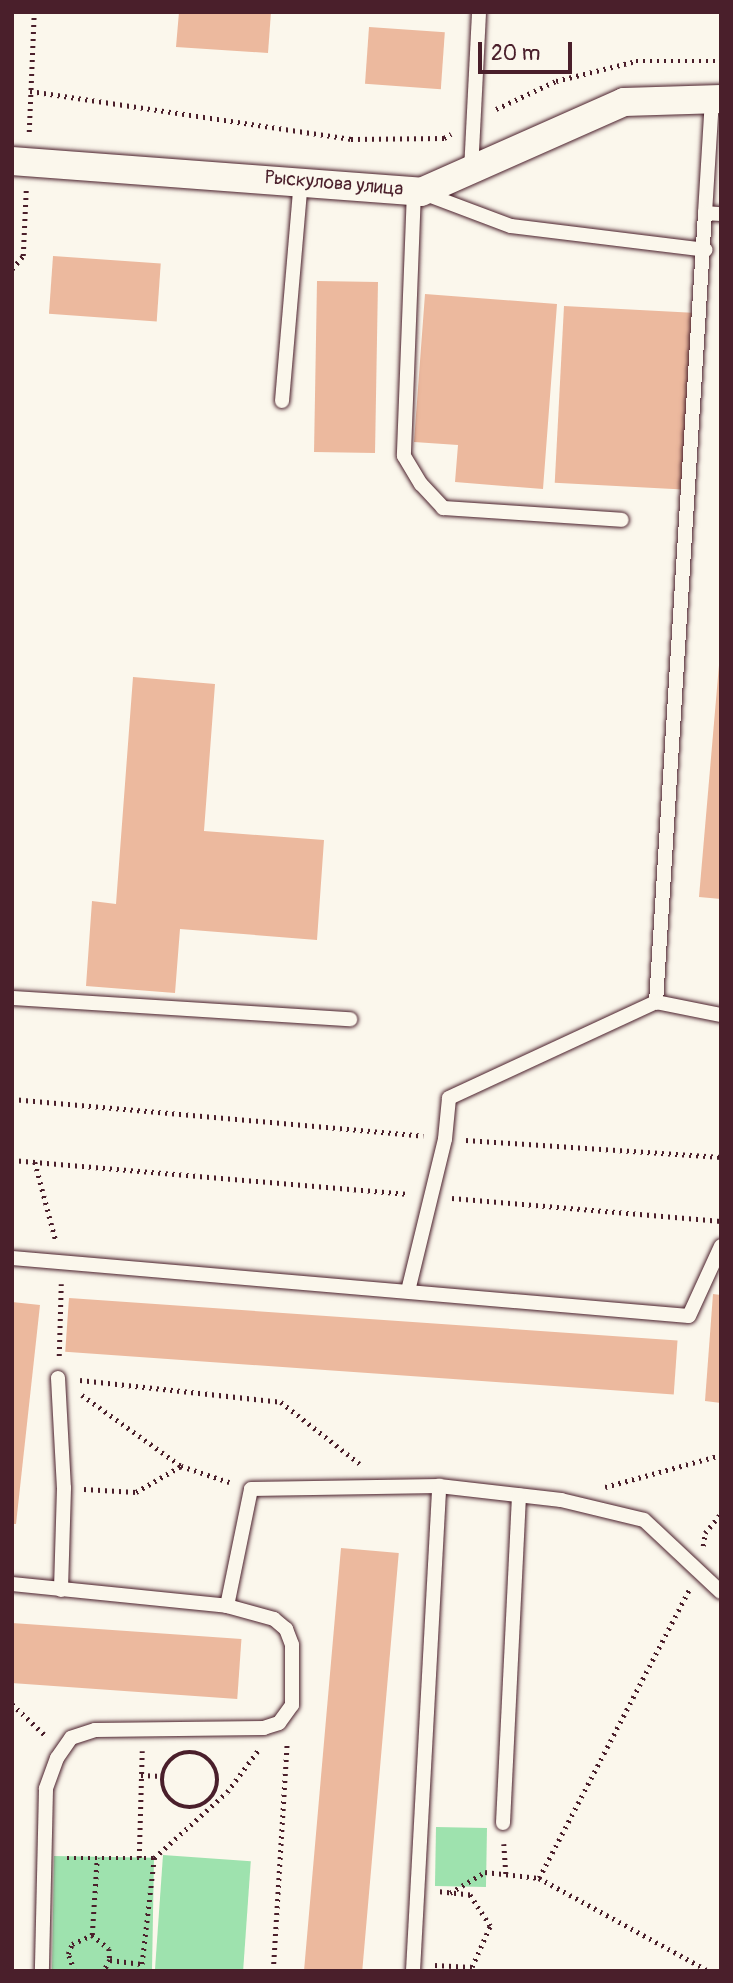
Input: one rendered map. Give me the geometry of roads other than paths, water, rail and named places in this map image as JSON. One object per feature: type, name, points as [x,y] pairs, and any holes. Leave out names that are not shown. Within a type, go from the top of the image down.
[{"type":"street","name":"Рыскулова улица","points":[[12,161],[301,180],[418,192],[624,102],[716,99]]},
{"type":"lane","points":[[471,171],[480,12]]},
{"type":"lane","points":[[656,1002],[706,250],[705,213],[716,99]]},
{"type":"lane","points":[[282,401],[301,180]]},
{"type":"lane","points":[[622,520],[443,508],[421,484],[404,456],[418,192],[510,226],[706,250]]},
{"type":"lane","points":[[705,213],[721,214]]},
{"type":"lane","points":[[12,998],[350,1019]]},
{"type":"lane","points":[[408,1291],[428,1196],[445,1139],[449,1098],[656,1002],[721,1015]]},
{"type":"lane","points":[[12,1258],[689,1315],[721,1246]]},
{"type":"lane","points":[[58,1378],[64,1488],[61,1590]]},
{"type":"lane","points":[[413,1968],[439,1486]]},
{"type":"lane","points":[[227,1606],[251,1489],[439,1486],[561,1500],[644,1520],[721,1592]]},
{"type":"lane","points":[[503,1823],[519,1495]]},
{"type":"lane","points":[[12,1584],[227,1606],[274,1619],[286,1629],[292,1645],[284,1719],[264,1728],[95,1730],[71,1738],[62,1751],[47,1789],[41,1971]]}]
